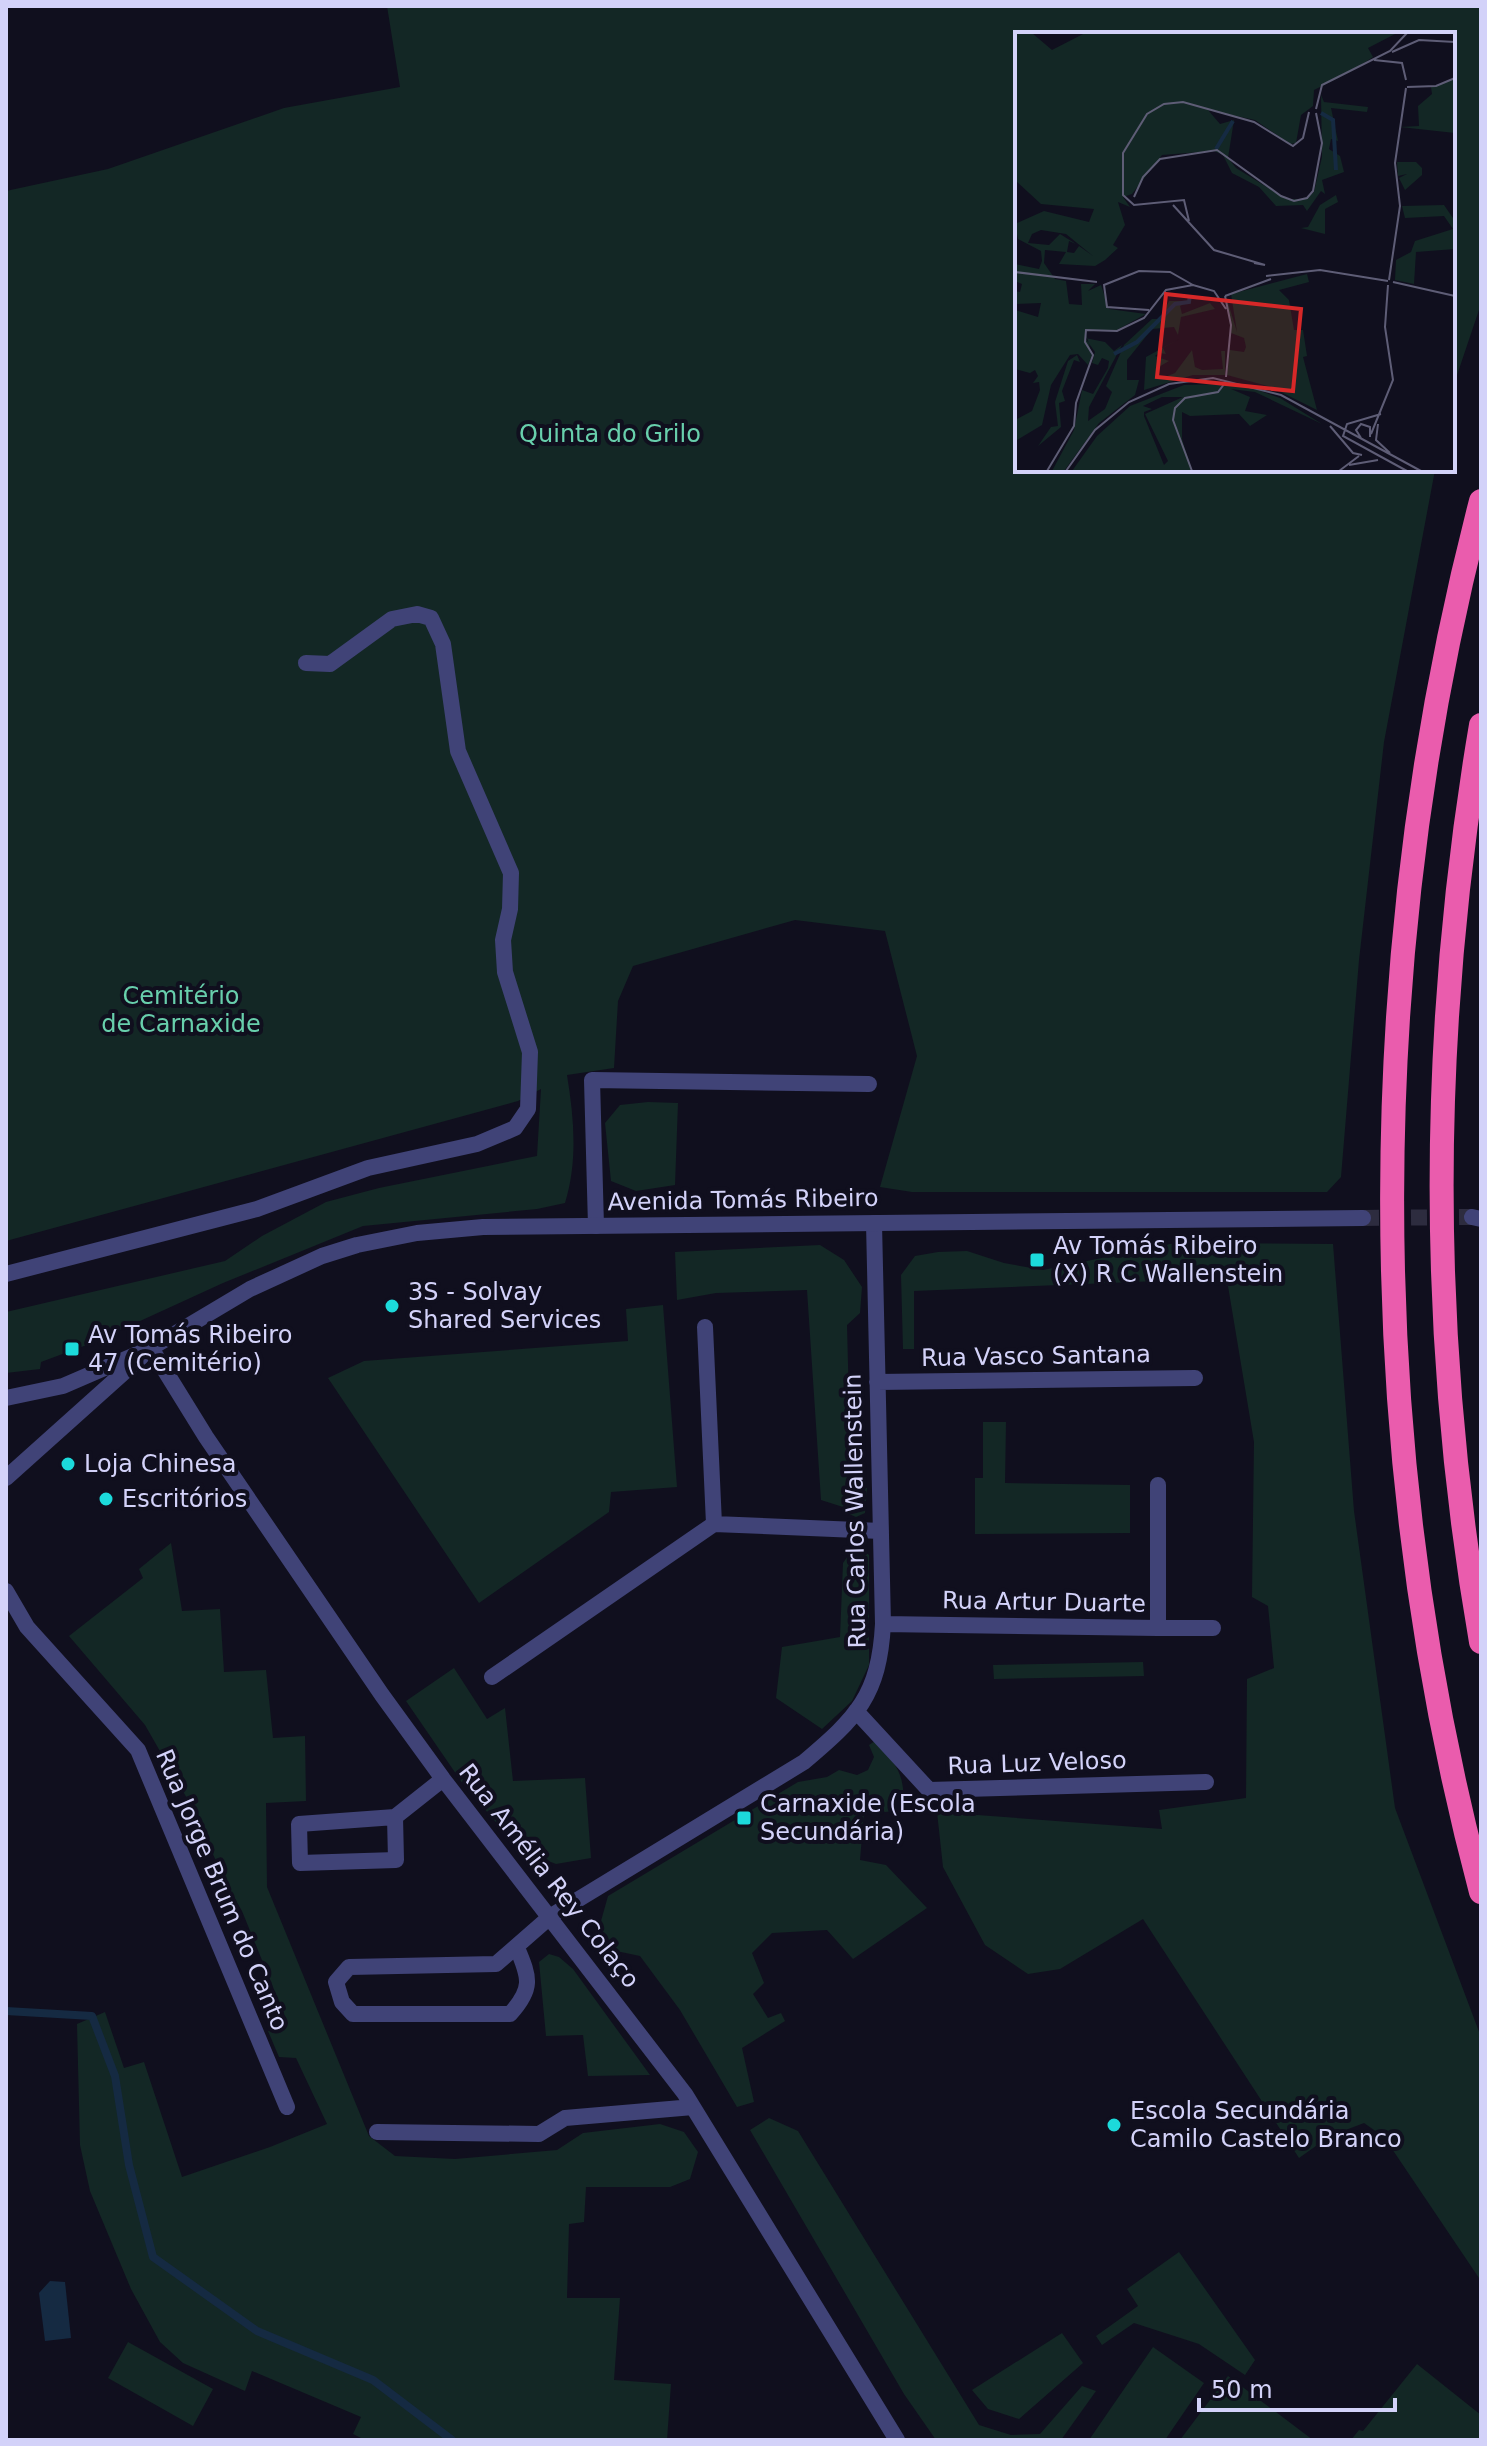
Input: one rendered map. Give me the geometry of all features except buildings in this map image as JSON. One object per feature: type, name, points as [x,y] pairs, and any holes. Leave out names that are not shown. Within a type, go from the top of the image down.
[{"type":"highway","points":[[1481,501],[1455,599],[1424,772],[1399,996],[1393,1123],[1396,1357],[1404,1449],[1440,1706],[1481,1892]]},
{"type":"highway","points":[[1481,725],[1469,794],[1452,945],[1440,1184],[1444,1339],[1450,1420],[1457,1490],[1481,1642]]},
{"type":"street","points":[[6,1274],[257,1209],[368,1168],[477,1144],[515,1128],[528,1109],[530,1052],[505,972],[503,940],[510,909],[511,873],[458,751],[443,644],[431,618],[417,614],[392,619],[330,664],[306,663]]},
{"type":"street","points":[[596,1226],[592,1080],[869,1084]]},
{"type":"street","name":"Avenida Tomás Ribeiro","points":[[6,1398],[63,1386],[151,1348],[250,1289],[322,1256],[357,1245],[417,1233],[483,1227],[1363,1218]]},
{"type":"street","name":"Rua Carlos Wallenstein","points":[[517,1948],[528,1974],[524,1999],[510,2014],[353,2014],[342,2002],[336,1982],[349,1967],[496,1964],[551,1916],[804,1762],[836,1734],[873,1685],[881,1657],[883,1624],[874,1223]]},
{"type":"street","points":[[705,1327],[714,1524]]},
{"type":"street","name":"Avenida Tomás Ribeiro","points":[[6,1478],[151,1348]]},
{"type":"street","name":"Rua Amélia Rey Colaço","points":[[151,1348],[206,1437],[443,1779],[551,1916],[693,2107],[897,2440]]},
{"type":"street","name":"Rua Vasco Santana","points":[[877,1382],[1195,1378]]},
{"type":"street","name":"Rua Artur Duarte","points":[[883,1624],[1158,1628],[1158,1485]]},
{"type":"street","points":[[492,1677],[714,1524],[881,1531]]},
{"type":"street","name":"Rua Jorge Brum do Canto","points":[[6,1591],[27,1627],[138,1750],[287,2107]]},
{"type":"street","points":[[1158,1628],[1213,1628]]},
{"type":"street","name":"Rua Luz Veloso","points":[[856,1711],[929,1790],[1206,1782]]},
{"type":"street","points":[[395,1817],[396,1860],[300,1863],[299,1824],[395,1817],[443,1779]]},
{"type":"street","points":[[377,2132],[539,2134],[565,2118],[693,2107]]},
{"type":"green space","name":"Quinta do Grilo","points":[[387,6],[1481,6],[1481,304],[1455,381],[1455,32],[1015,32],[1015,472],[1435,472],[1384,742],[1359,960],[1341,1177],[1327,1192],[912,1192],[880,1187],[917,1056],[885,931],[795,920],[633,966],[618,1001],[614,1068],[567,1075],[574,1139],[572,1171],[565,1203],[537,1209],[363,1226],[41,1362],[40,1369],[6,1373],[6,1312],[225,1261],[262,1236],[326,1202],[537,1156],[541,1089],[518,1101],[6,1241],[6,191],[108,169],[284,108],[400,87]]},
{"type":"green space","points":[[678,1103],[675,1185],[636,1191],[611,1181],[605,1123],[620,1105]]},
{"type":"green space","points":[[1175,1243],[1333,1244],[1354,1511],[1395,1808],[1481,2037],[1481,2281],[1384,2137],[1364,2123],[1330,2136],[1299,2158],[1143,1919],[1060,1969],[1028,1974],[985,1945],[943,1867],[937,1812],[1162,1829],[1159,1810],[1246,1798],[1247,1679],[1274,1668],[1268,1606],[1252,1597],[1254,1442],[1228,1286],[1207,1279],[914,1291],[914,1349],[903,1349],[901,1275],[915,1256],[967,1251],[1004,1263],[1043,1270]]},
{"type":"green space","points":[[820,1245],[844,1260],[862,1287],[860,1313],[847,1325],[851,1482],[867,1488],[865,1513],[856,1517],[843,1507],[821,1500],[807,1290],[716,1293],[677,1300],[675,1252]]},
{"type":"green space","points":[[663,1305],[677,1487],[611,1492],[609,1512],[479,1603],[328,1378],[364,1361],[628,1341],[626,1309]]},
{"type":"green space","points":[[983,1422],[1006,1422],[1005,1483],[1130,1485],[1130,1533],[975,1534],[975,1478],[983,1478]]},
{"type":"green space","points":[[171,1543],[182,1611],[220,1609],[224,1672],[266,1670],[273,1738],[305,1736],[306,1801],[266,1803],[267,1887],[369,2136],[395,2156],[455,2159],[557,2150],[583,2133],[660,2124],[684,2132],[698,2152],[690,2179],[670,2187],[586,2187],[584,2222],[569,2224],[567,2298],[620,2298],[614,2380],[671,2384],[667,2440],[365,2440],[353,2434],[361,2417],[252,2371],[245,2391],[183,2363],[160,2342],[131,2289],[90,2191],[80,2145],[77,2024],[105,2012],[124,2068],[144,2062],[182,2177],[327,2124],[296,2058],[279,2057],[268,2031],[288,2024],[242,1911],[188,1800],[145,1725],[69,1636],[143,1578],[139,1569]]},
{"type":"green space","points":[[856,1544],[869,1555],[869,1665],[852,1701],[822,1729],[776,1698],[782,1647],[840,1637],[843,1563]]},
{"type":"green space","points":[[1143,1662],[1144,1676],[994,1679],[993,1665]]},
{"type":"green space","points":[[454,1668],[487,1719],[505,1708],[513,1781],[585,1778],[591,1858],[556,1864],[520,1850],[463,1784],[406,1701]]},
{"type":"green space","points":[[875,1741],[898,1771],[903,1787],[904,1810],[885,1812],[865,1800],[860,1860],[886,1865],[927,1908],[853,1959],[827,1930],[772,1933],[752,1953],[764,1983],[753,1994],[768,2018],[781,2013],[785,2021],[742,2048],[754,2102],[737,2107],[680,2010],[640,1956],[602,1948],[601,1921],[608,1896],[798,1782],[827,1777],[839,1770],[857,1775],[868,1770],[874,1757],[869,1745]]},
{"type":"green space","points":[[549,1954],[559,1957],[573,1969],[650,2075],[588,2076],[583,2035],[546,2036],[539,1962]]},
{"type":"green space","points":[[769,2118],[798,2131],[979,2425],[1011,2435],[1040,2434],[1082,2386],[1096,2391],[1061,2440],[936,2440],[904,2394],[750,2130]]},
{"type":"green space","points":[[1179,2252],[1255,2360],[1245,2375],[1199,2344],[1134,2323],[1102,2345],[1096,2336],[1138,2306],[1127,2289]]},
{"type":"green space","points":[[1062,2333],[1083,2363],[1019,2419],[988,2409],[972,2390]]},
{"type":"green space","points":[[128,2342],[213,2389],[193,2426],[108,2378]]},
{"type":"green space","points":[[1153,2347],[1204,2383],[1165,2440],[1089,2440]]},
{"type":"green space","points":[[1417,2364],[1481,2415],[1481,2440],[1351,2440],[1359,2430],[1363,2431]]},
{"type":"green space","points":[[1228,2376],[1313,2440],[1180,2440]]},
{"type":"water","points":[[50,2281],[65,2282],[71,2338],[45,2341],[39,2293]]},
{"type":"waterway","points":[[6,2011],[92,2016],[115,2076],[129,2165],[153,2257],[257,2331],[373,2380],[452,2440]]},
{"type":"tunnel","points":[[1363,1218],[1472,1217]]},
{"type":"place","name":"Av Tomás Ribeiro (X) R C Wallenstein","points":[[1037,1260]]},
{"type":"place","name":"3S - Solvay Shared Services","points":[[392,1306]]},
{"type":"place","name":"Av Tomás Ribeiro 47 (Cemitério)","points":[[72,1349]]},
{"type":"place","name":"Loja Chinesa","points":[[68,1464]]},
{"type":"place","name":"Escritórios","points":[[106,1499]]},
{"type":"place","name":"Carnaxide (Escola Secundária)","points":[[744,1818]]},
{"type":"place","name":"Escola Secundária Camilo Castelo Branco","points":[[1114,2125]]},
{"type":"park label","name":"Cemitério de Carnaxide","points":[[181,1010]]}]
